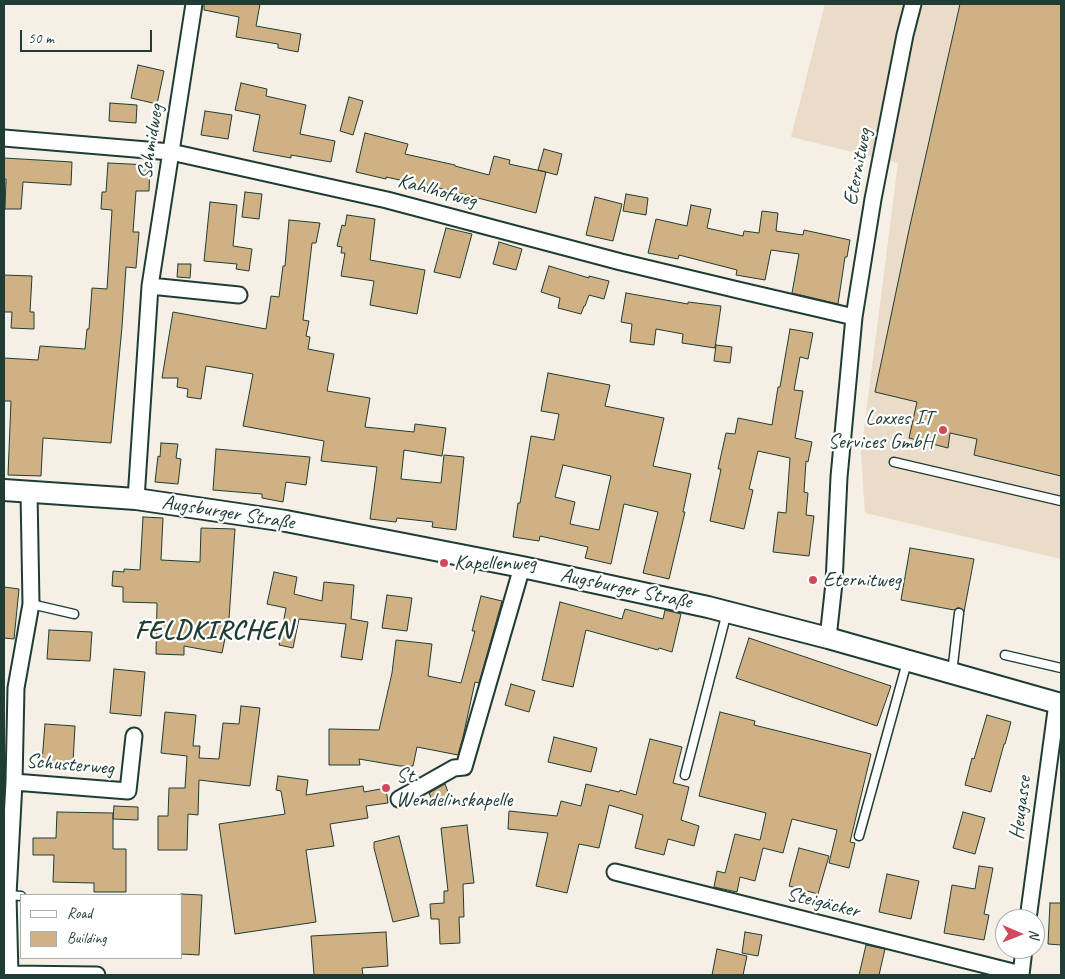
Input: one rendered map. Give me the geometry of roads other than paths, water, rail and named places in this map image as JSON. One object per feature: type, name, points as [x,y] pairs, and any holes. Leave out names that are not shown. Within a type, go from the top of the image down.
[{"type":"main road","name":"Augsburger Straße","points":[[4,490],[136,499],[286,521],[522,567],[727,612],[828,638],[1059,703]]},
{"type":"street","name":"Schmidweg","points":[[136,499],[150,286],[194,4]]},
{"type":"street","name":"Eternitweg","points":[[828,638],[834,583],[839,477],[854,317],[873,199],[905,34],[913,4]]},
{"type":"street","name":"Kahlhofweg","points":[[4,138],[171,152],[387,200],[621,262],[854,317]]},
{"type":"street","points":[[150,286],[239,295]]},
{"type":"street","name":"Schusterweg","points":[[29,492],[30,604],[9,730],[14,782],[15,896],[10,975],[97,975]]},
{"type":"street","points":[[399,799],[454,768],[464,767],[522,567]]},
{"type":"street","name":"Heugasse","points":[[1029,909],[1059,703]]},
{"type":"street","name":"Schusterweg","points":[[14,782],[128,791],[134,736]]},
{"type":"street","name":"Steigäcker","points":[[615,872],[1021,975]]},
{"type":"street","points":[[1021,975],[1023,959]]},
{"type":"lane","points":[[894,462],[1061,501]]},
{"type":"lane","points":[[30,604],[74,614]]},
{"type":"lane","points":[[684,775],[727,612]]},
{"type":"lane","points":[[952,673],[958,613]]},
{"type":"lane","points":[[1005,655],[1061,668]]},
{"type":"lane","points":[[858,836],[908,660]]},
{"type":"place","name":"Loxxes IT Services GmbH","points":[[943,430]]},
{"type":"place","name":"Kapellenweg","points":[[444,563]]},
{"type":"place","name":"Eternitweg","points":[[813,580]]},
{"type":"place","name":"St. Wendelinskapelle","points":[[386,788]]},
{"type":"district","name":"FELDKIRCHEN","points":[[214,631]]}]
